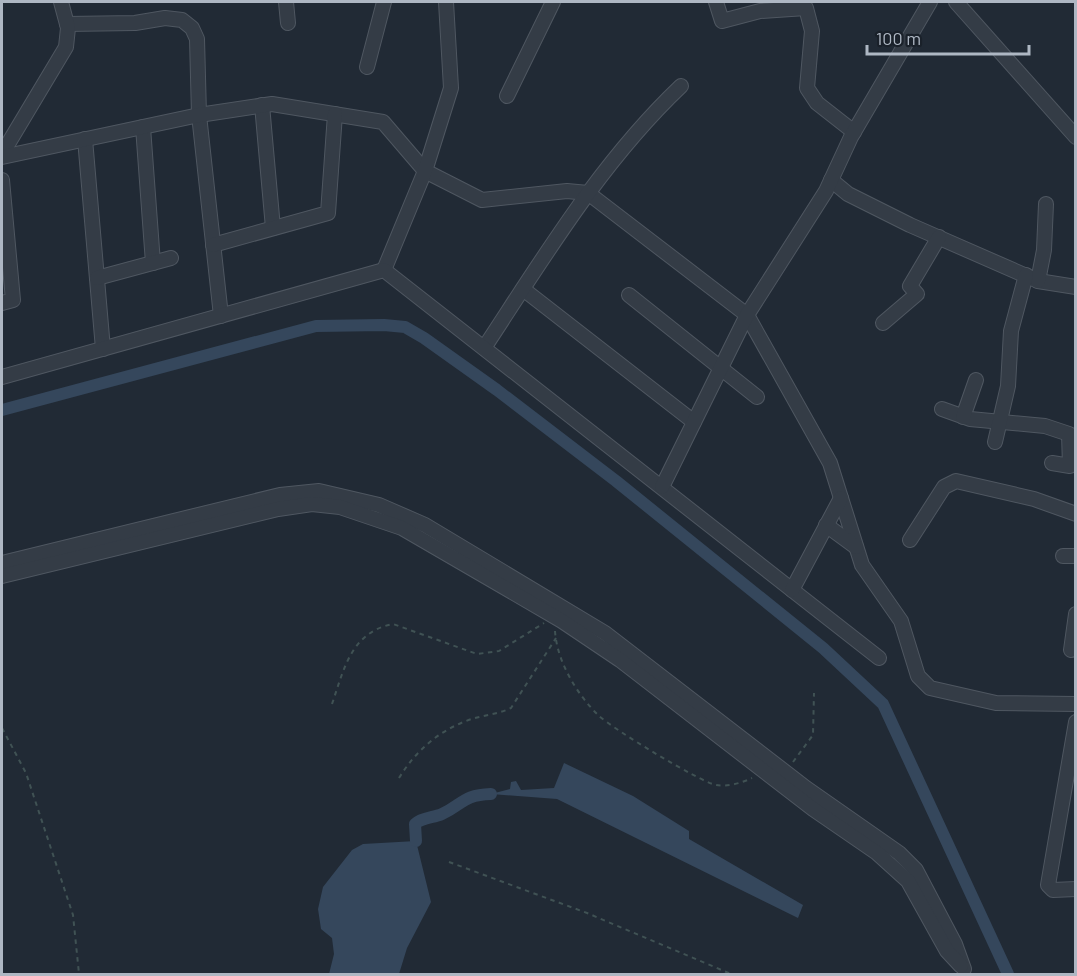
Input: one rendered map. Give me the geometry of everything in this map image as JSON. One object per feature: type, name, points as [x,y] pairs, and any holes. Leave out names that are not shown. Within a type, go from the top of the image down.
[{"type":"street","points":[[2,156],[66,47],[67,24],[61,2]]},
{"type":"street","points":[[286,2],[288,23]]},
{"type":"street","points":[[367,67],[384,2]]},
{"type":"street","points":[[384,270],[425,171],[451,88],[442,2]]},
{"type":"street","points":[[507,96],[553,2]]},
{"type":"street","points":[[716,2],[722,21],[760,11],[806,8],[812,31],[807,88],[817,103],[854,132]]},
{"type":"street","points":[[662,488],[747,315],[831,180],[854,132],[930,2]]},
{"type":"street","points":[[956,2],[1076,137]]},
{"type":"street","points":[[67,24],[135,23],[165,18],[182,20],[192,28],[197,39],[199,115],[221,316]]},
{"type":"street","points":[[484,348],[588,193],[650,116],[681,86]]},
{"type":"street","points":[[2,156],[199,115],[272,104],[383,122],[425,171],[482,200],[567,191],[588,193],[747,315],[830,463],[862,566],[901,621],[918,676],[930,688],[996,703],[1076,704]]},
{"type":"street","points":[[262,105],[273,228]]},
{"type":"street","points":[[213,244],[328,213],[335,114]]},
{"type":"street","points":[[143,127],[153,263]]},
{"type":"street","points":[[85,139],[103,349]]},
{"type":"street","points":[[2,180],[14,300],[2,303]]},
{"type":"street","points":[[831,180],[848,194],[1032,278],[1076,287]]},
{"type":"street","points":[[995,442],[1008,386],[1011,331],[1044,250],[1046,204]]},
{"type":"street","points":[[883,323],[917,294],[910,286],[939,237]]},
{"type":"street","points":[[97,278],[171,258]]},
{"type":"street","points":[[2,377],[384,270]]},
{"type":"street","points":[[384,270],[879,658]]},
{"type":"street","points":[[523,289],[694,422]]},
{"type":"street","points":[[629,295],[757,397]]},
{"type":"street","points":[[963,417],[976,380]]},
{"type":"street","points":[[942,409],[963,417],[999,424],[1045,426],[1069,434],[1073,467],[1052,463]]},
{"type":"street","points":[[910,540],[945,487],[956,481],[1034,499],[1076,514]]},
{"type":"street","points":[[2,576],[244,510],[280,495],[319,491],[379,505],[425,525],[558,611],[606,633],[768,766],[813,809],[877,852],[908,881],[947,951],[966,972]]},
{"type":"street","points":[[792,590],[841,498]]},
{"type":"street","points":[[2,562],[244,510]]},
{"type":"street","points":[[826,525],[856,547]]},
{"type":"street","points":[[1071,650],[1076,614]]},
{"type":"street","points":[[1076,722],[1048,885],[1053,890],[1076,889]]},
{"type":"street","points":[[768,766],[786,772],[899,853],[916,870],[955,944],[966,972]]},
{"type":"path","points":[[558,611],[555,638],[560,659],[584,698],[600,716],[707,782],[718,785],[747,781],[768,766]]},
{"type":"path","points":[[332,704],[354,646],[380,626],[393,624],[401,626],[477,654],[499,651],[558,611]]},
{"type":"path","points":[[399,778],[410,761],[434,737],[467,721],[511,708],[555,638]]},
{"type":"path","points":[[786,772],[813,735],[814,693]]},
{"type":"path","points":[[2,728],[26,773],[73,915],[79,975]]},
{"type":"path","points":[[449,862],[587,913],[731,975]]},
{"type":"water","points":[[564,763],[633,796],[689,831],[689,839],[803,905],[798,918],[557,799],[491,794],[510,789],[511,782],[516,781],[521,790],[554,788]]},
{"type":"water","points":[[416,841],[431,902],[407,948],[399,974],[329,974],[334,954],[332,938],[321,929],[318,909],[323,887],[352,850],[363,844]]},
{"type":"waterway","points":[[2,410],[316,326],[405,327],[497,390],[616,481],[823,648],[883,704],[1008,974]]},
{"type":"waterway","points":[[416,841],[415,824],[418,822],[442,814],[474,796],[491,794]]}]
